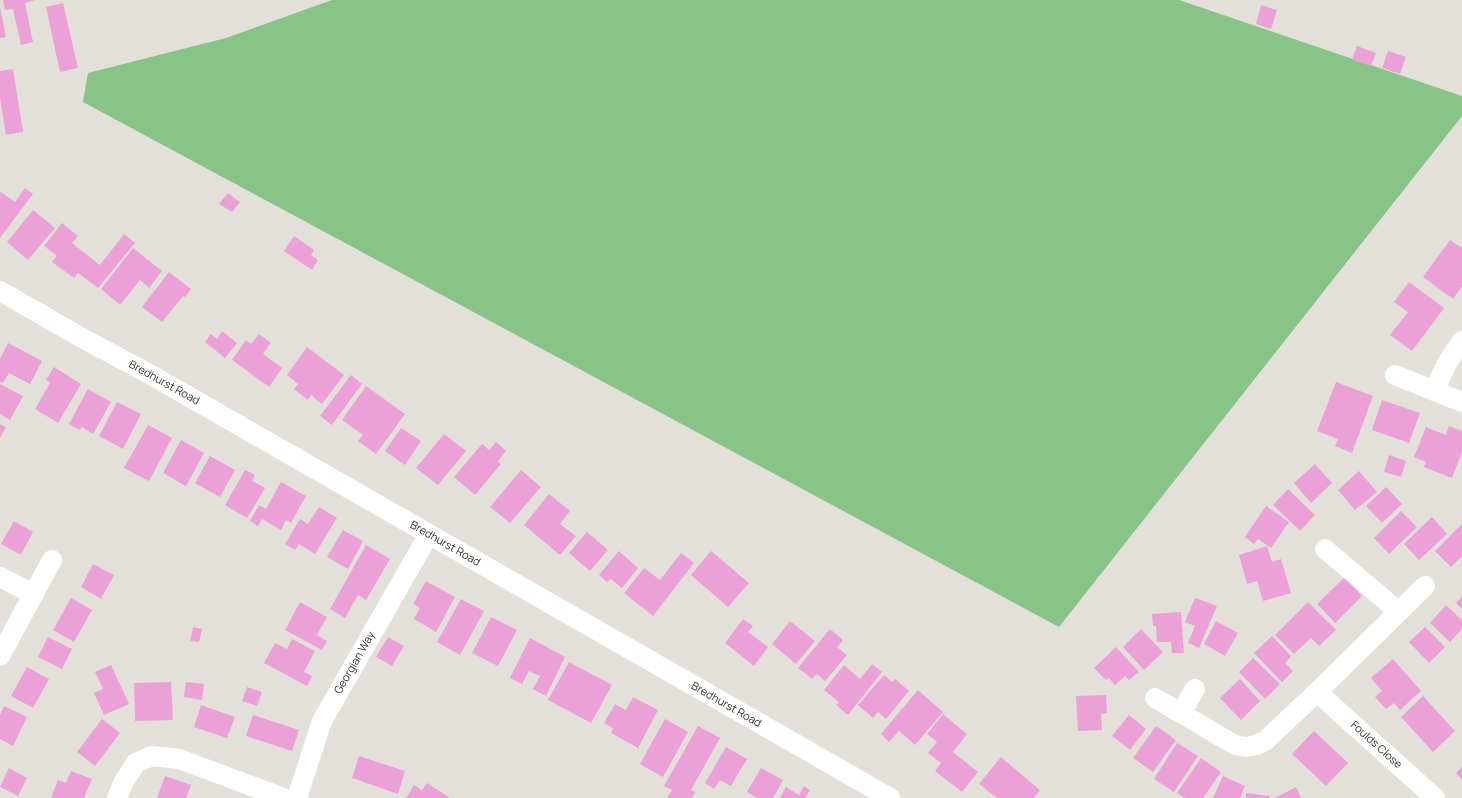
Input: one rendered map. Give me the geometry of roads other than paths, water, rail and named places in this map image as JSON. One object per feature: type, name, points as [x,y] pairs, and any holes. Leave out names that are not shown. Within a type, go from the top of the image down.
[{"type":"street","name":"Bredhurst Road","points":[[0,291],[82,338],[144,371],[890,798]]},
{"type":"street","points":[[1434,391],[1446,363],[1462,341]]},
{"type":"street","points":[[1395,375],[1462,402]]},
{"type":"street","name":"Georgian Way","points":[[297,798],[322,721],[429,534]]},
{"type":"street","points":[[1325,549],[1399,612]]},
{"type":"street","points":[[0,656],[52,560]]},
{"type":"street","points":[[0,577],[33,594]]},
{"type":"street","points":[[1155,698],[1235,745],[1246,747],[1256,745],[1265,741],[1425,586]]},
{"type":"street","points":[[1181,713],[1194,689]]},
{"type":"street","name":"Foulds Close","points":[[1317,692],[1435,798]]},
{"type":"street","points":[[117,798],[123,783],[136,763],[152,756],[179,759],[284,798]]}]
